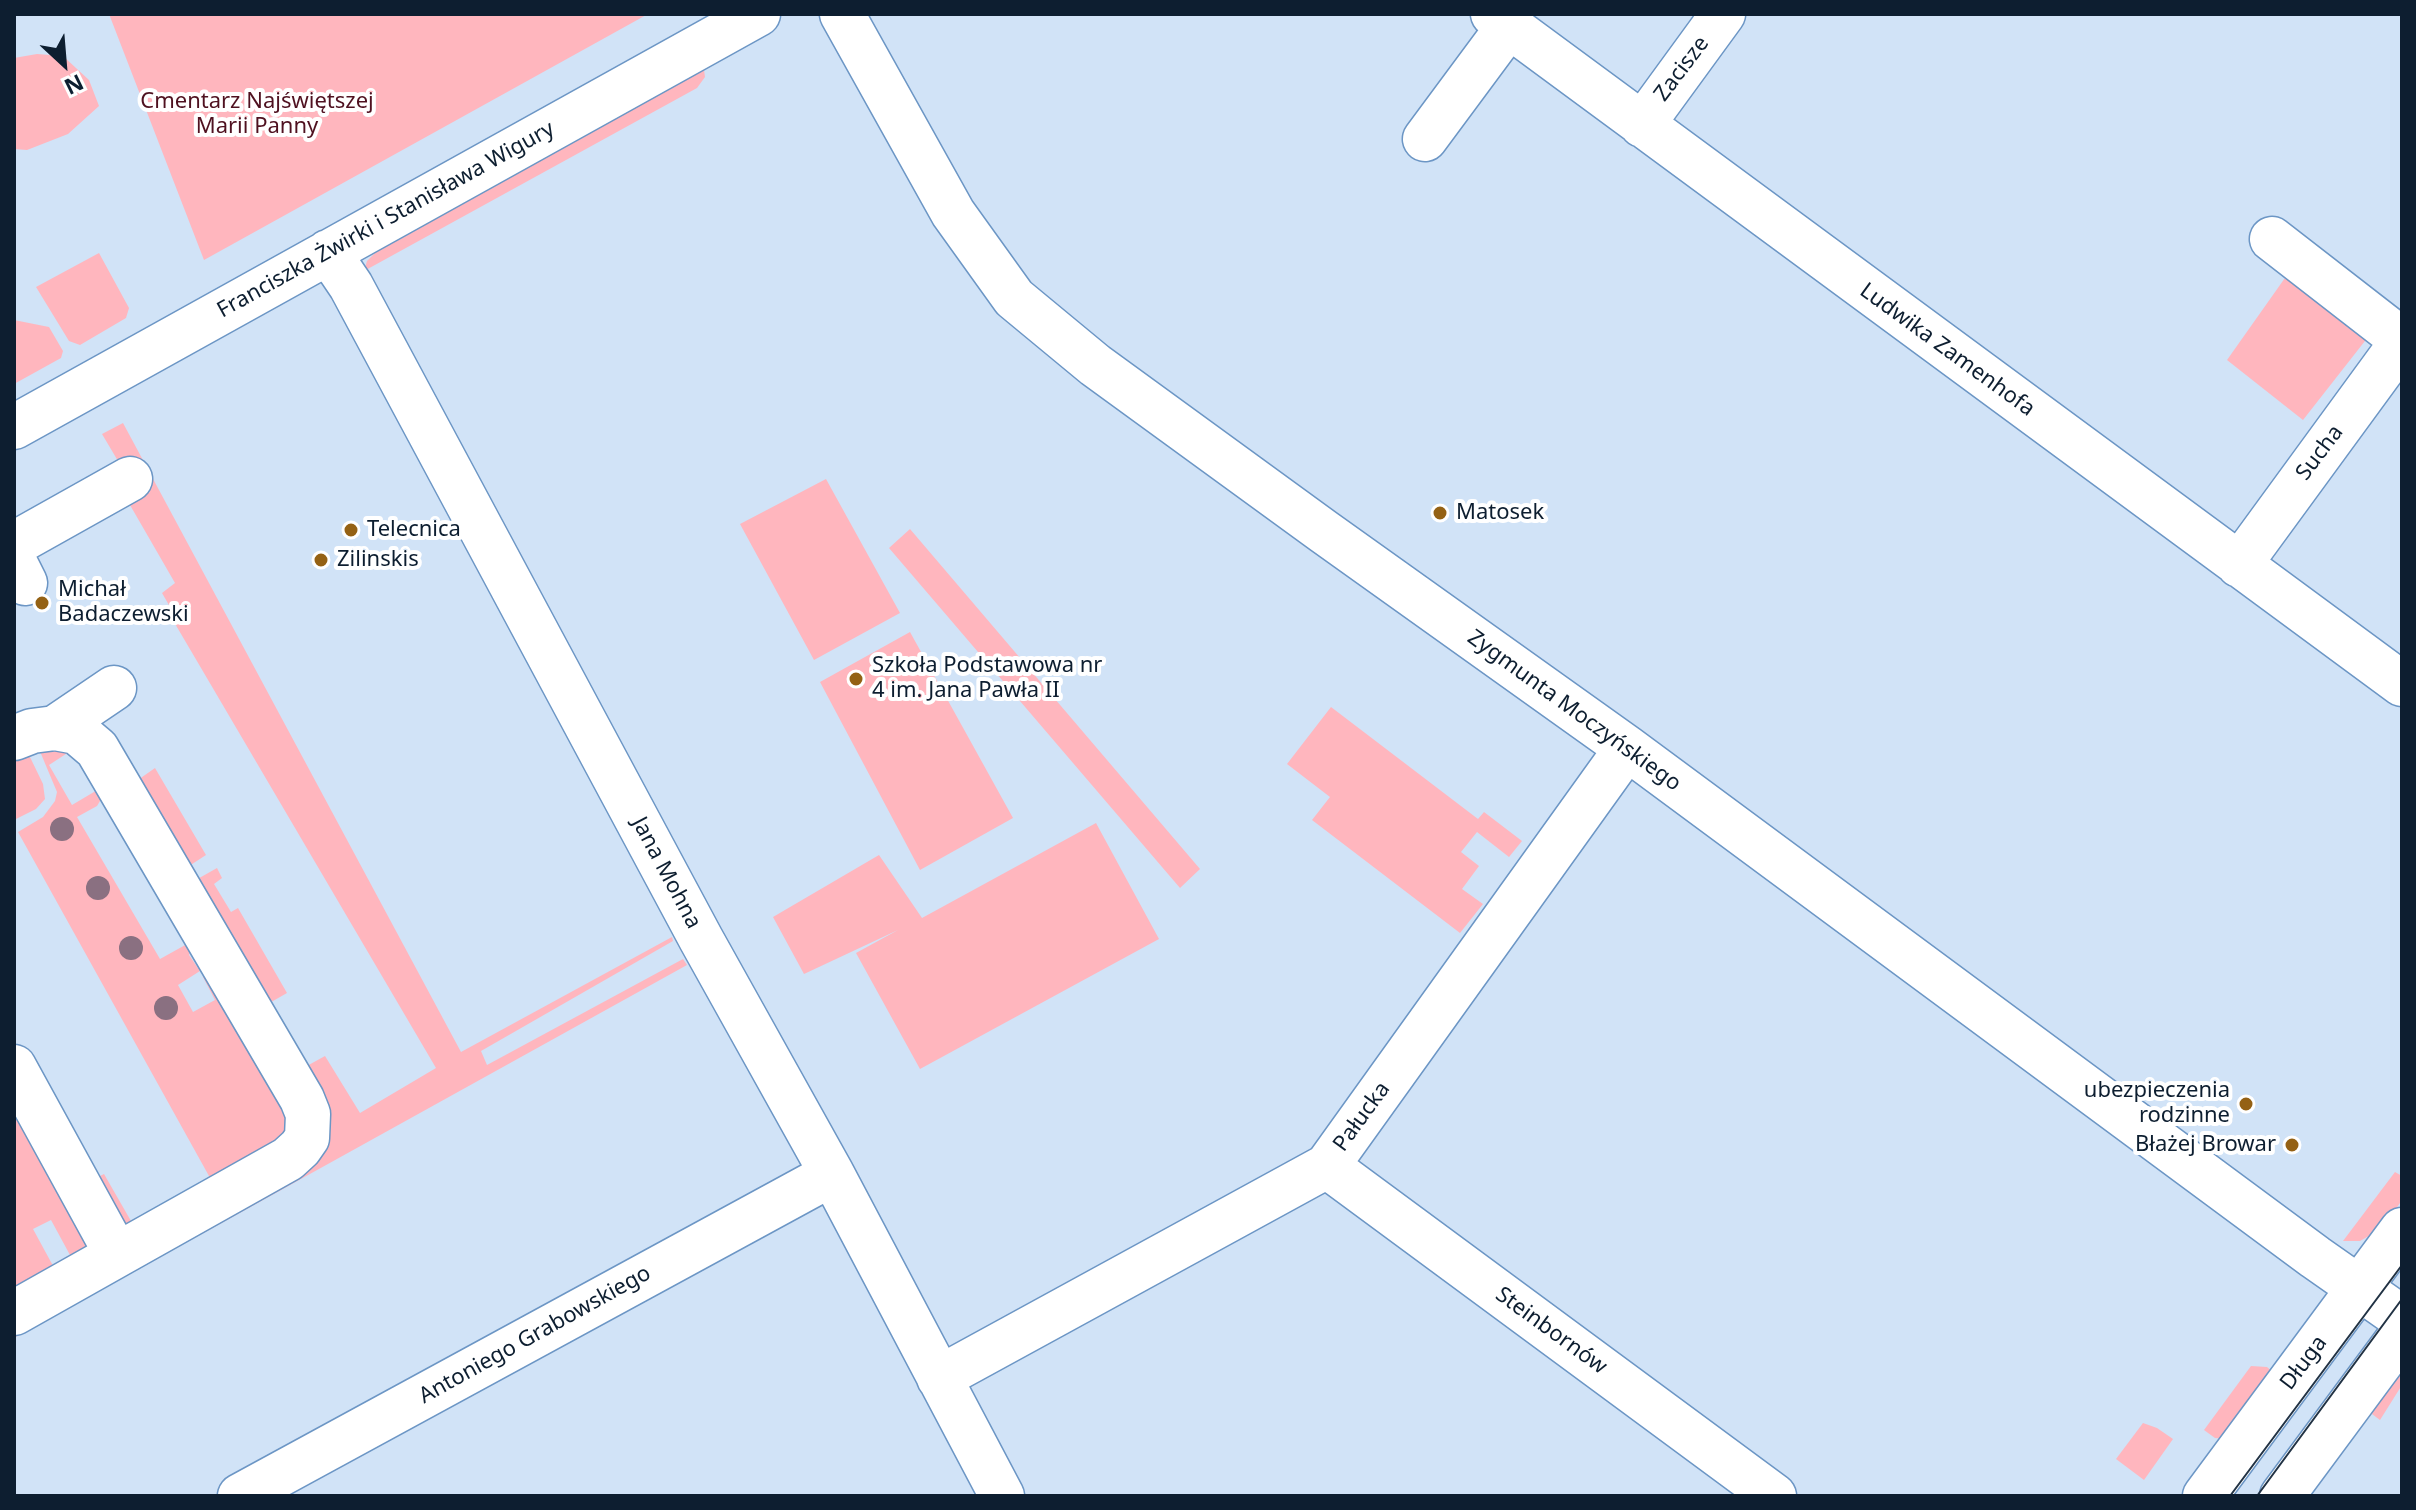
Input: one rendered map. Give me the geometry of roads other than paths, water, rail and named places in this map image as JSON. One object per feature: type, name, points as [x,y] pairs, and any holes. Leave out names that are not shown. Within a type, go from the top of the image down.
[{"type":"street","name":"Franciszka Żwirki i Stanisława Wigury","points":[[14,427],[758,14]]},
{"type":"street","name":"Zygmunta Moczyńskiego","points":[[842,14],[953,213],[1014,298],[1095,365],[1627,748],[2402,1318]]},
{"type":"street","name":"Zacisze","points":[[1642,125],[1723,14]]},
{"type":"street","name":"Ludwika Zamenhofa","points":[[1500,20],[2402,684]]},
{"type":"street","points":[[1425,139],[1500,20]]},
{"type":"street","points":[[2272,239],[2402,341]]},
{"type":"street","name":"Jana Mohna","points":[[328,252],[351,286],[701,939],[832,1174],[1002,1496]]},
{"type":"street","name":"Sucha","points":[[2239,565],[2402,341]]},
{"type":"street","points":[[18,563],[130,479]]},
{"type":"street","points":[[34,733],[114,688]]},
{"type":"street","points":[[14,1313],[288,1159],[307,1138],[308,1114],[287,1072],[97,749],[77,732],[34,733]]},
{"type":"street","name":"Pałucka","points":[[939,1378],[1327,1166],[1627,748]]},
{"type":"street","points":[[14,1067],[117,1255]]},
{"type":"street","name":"Steinbornów","points":[[1327,1166],[1774,1496]]},
{"type":"street","name":"Antoniego Grabowskiego","points":[[240,1496],[832,1174]]},
{"type":"street","name":"Długa","points":[[2205,1496],[2227,1477],[2402,1230]]},
{"type":"street","points":[[2282,1496],[2402,1334]]},
{"type":"tram line","points":[[2230,1496],[2402,1265]]},
{"type":"tram line","points":[[2257,1496],[2402,1299]]},
{"type":"place","name":"Matosek","points":[[1440,513]]},
{"type":"place","name":"Telecnica","points":[[351,530]]},
{"type":"place","name":"Zilinskis","points":[[321,560]]},
{"type":"place","name":"Michał Badaczewski","points":[[42,603]]},
{"type":"place","name":"Szkoła Podstawowa nr 4 im. Jana Pawła II","points":[[856,679]]},
{"type":"place","name":"ubezpieczenia rodzinne","points":[[2246,1104]]},
{"type":"place","name":"Błażej Browar","points":[[2292,1145]]},
{"type":"park label","name":"Cmentarz Najświętszej Marii Panny","points":[[257,114]]}]
